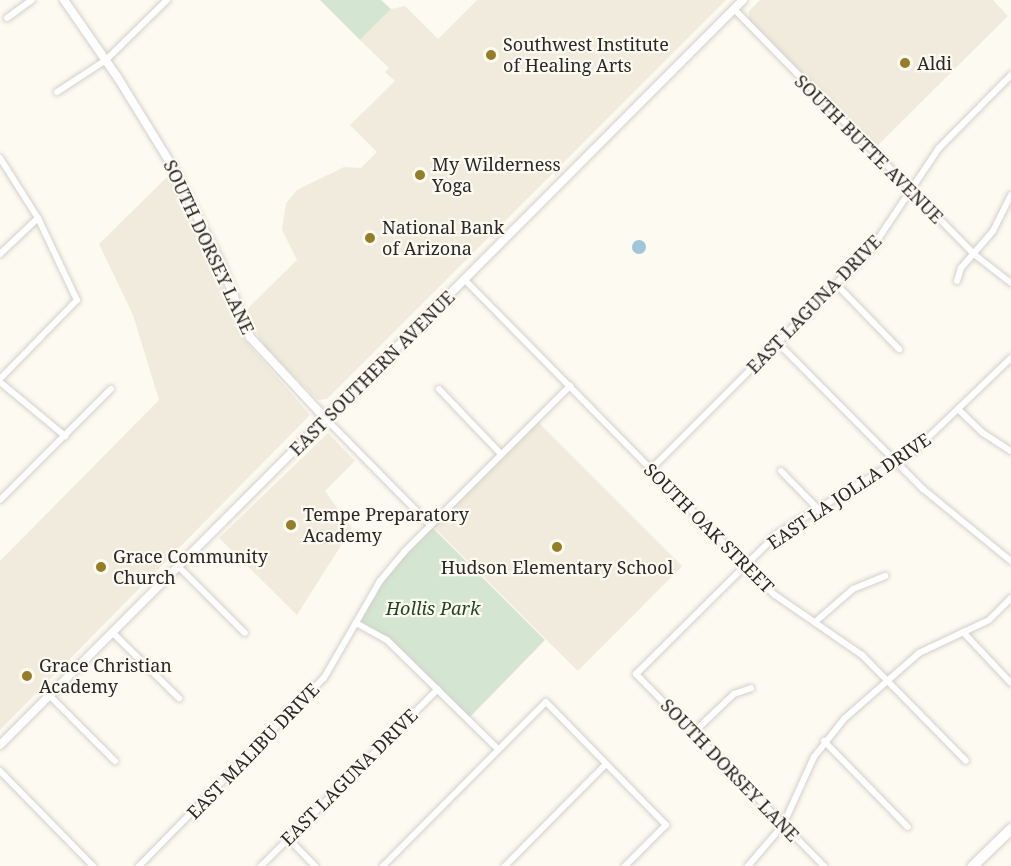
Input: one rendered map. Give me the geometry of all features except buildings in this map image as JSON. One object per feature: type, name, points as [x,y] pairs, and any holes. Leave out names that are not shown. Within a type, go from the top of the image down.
[{"type":"highway","points":[[973,866],[1011,829]]},
{"type":"main road","name":"SOUTH DORSEY LANE","points":[[64,0],[106,60],[171,164],[221,264],[248,334],[268,361],[326,419]]},
{"type":"main road","name":"EAST SOUTHERN AVENUE","points":[[0,745],[743,0]]},
{"type":"street","points":[[7,18],[32,0]]},
{"type":"street","points":[[57,92],[106,60],[167,0]]},
{"type":"street","name":"SOUTH BUTTE AVENUE","points":[[734,9],[910,191],[975,255],[1011,283]]},
{"type":"street","name":"EAST LAGUNA DRIVE","points":[[651,468],[872,248],[939,148],[1010,78]]},
{"type":"street","points":[[0,158],[38,218],[77,300],[0,380],[65,436]]},
{"type":"street","points":[[957,281],[961,268],[975,255],[993,231],[1011,195]]},
{"type":"street","points":[[0,254],[38,218]]},
{"type":"street","name":"SOUTH OAK STREET","points":[[464,279],[745,565],[789,607],[853,647],[966,761]]},
{"type":"street","points":[[836,284],[899,349]]},
{"type":"street","points":[[778,343],[897,463],[1011,561]]},
{"type":"street","name":"EAST LA JOLLA DRIVE","points":[[636,674],[777,534],[897,463],[931,437],[1011,358]]},
{"type":"street","name":"EAST MALIBU DRIVE","points":[[139,866],[324,678],[380,581],[430,525],[570,386]]},
{"type":"street","points":[[0,500],[111,389]]},
{"type":"street","points":[[439,389],[501,454]]},
{"type":"street","points":[[958,409],[984,433],[1011,451]]},
{"type":"street","name":"SOUTH DORSEY LANE","points":[[326,419],[430,525]]},
{"type":"street","points":[[781,471],[819,510]]},
{"type":"street","points":[[179,567],[245,633]]},
{"type":"street","points":[[815,622],[853,589],[885,576]]},
{"type":"street","points":[[748,866],[783,825],[824,741],[887,680],[919,653],[988,620],[1011,598]]},
{"type":"street","points":[[356,623],[387,640],[498,749]]},
{"type":"street","points":[[113,633],[179,698]]},
{"type":"street","points":[[963,633],[1011,683]]},
{"type":"street","name":"SOUTH DORSEY LANE","points":[[636,674],[824,866]]},
{"type":"street","points":[[693,734],[734,694],[751,688]]},
{"type":"street","name":"EAST LAGUNA DRIVE","points":[[261,866],[438,689]]},
{"type":"street","points":[[50,696],[116,761]]},
{"type":"street","points":[[383,866],[546,702],[666,825],[625,866]]},
{"type":"street","points":[[824,741],[908,827]]},
{"type":"street","points":[[505,866],[606,765]]},
{"type":"street","points":[[0,771],[93,866]]},
{"type":"street","points":[[288,838],[315,866]]},
{"type":"shaded area","points":[[477,0],[726,0],[327,399],[318,400],[264,346],[245,311],[297,260],[282,230],[286,203],[297,190],[344,167],[361,168],[377,152],[350,125],[395,81],[385,72],[389,68],[360,40],[391,9],[405,6],[438,39]]},
{"type":"shaded area","points":[[760,0],[993,0],[1008,16],[875,148],[749,19],[749,11]]},
{"type":"shaded area","points":[[170,174],[214,263],[242,337],[310,415],[0,730],[0,561],[159,400],[133,315],[99,244]]},
{"type":"shaded area","name":"Hudson Elementary School","points":[[538,422],[682,566],[578,671],[433,527]]},
{"type":"shaded area","name":"Tempe Preparatory Academy","points":[[328,433],[355,461],[325,491],[352,528],[297,615],[219,538]]},
{"type":"green space","points":[[320,0],[381,0],[391,9],[360,40]]},
{"type":"green space","name":"Hollis Park","points":[[430,525],[545,640],[468,719],[387,640],[356,623],[380,581]]},
{"type":"water","points":[[636,240],[642,240],[646,247],[642,254],[636,254],[632,250],[632,244]]},
{"type":"place","name":"Southwest Institute of Healing Arts","points":[[491,55]]},
{"type":"place","name":"Aldi","points":[[905,63]]},
{"type":"place","name":"My Wilderness Yoga","points":[[420,175]]},
{"type":"place","name":"National Bank of Arizona","points":[[370,238]]},
{"type":"place","name":"Tempe Preparatory Academy","points":[[291,525]]},
{"type":"place","name":"Hudson Elementary School","points":[[557,547]]},
{"type":"place","name":"Grace Community Church","points":[[101,567]]},
{"type":"place","name":"Grace Christian Academy","points":[[27,676]]}]
